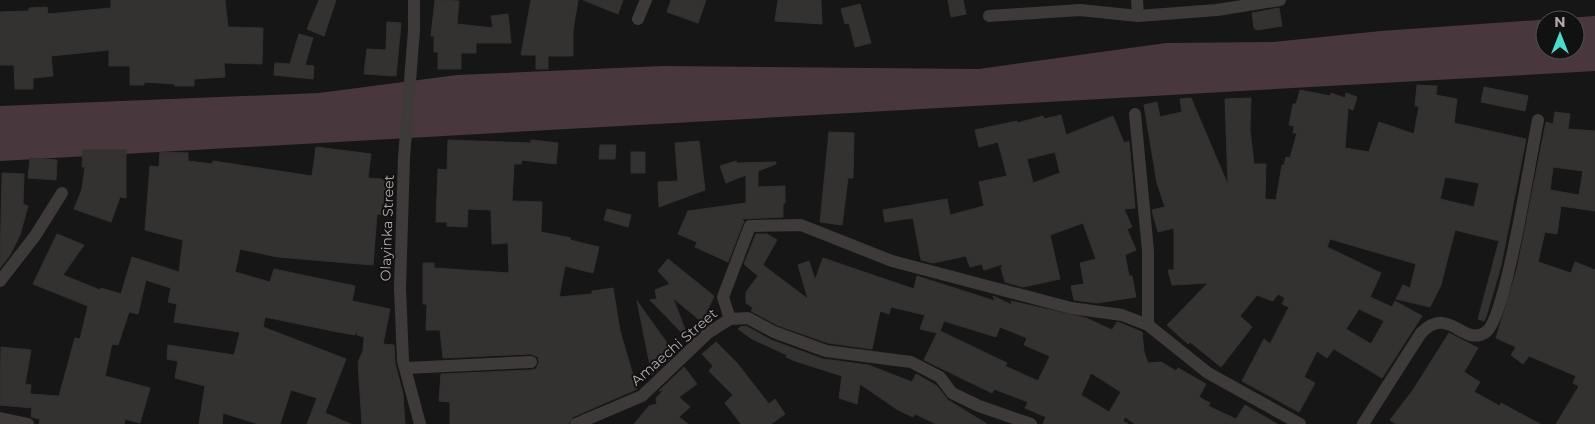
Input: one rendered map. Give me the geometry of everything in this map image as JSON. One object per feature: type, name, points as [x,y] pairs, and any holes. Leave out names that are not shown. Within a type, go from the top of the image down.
[{"type":"street","name":"Olayinka Street","points":[[414,0],[414,30],[404,158],[400,288],[404,364],[420,424]]},
{"type":"street","points":[[638,19],[646,0]]},
{"type":"street","points":[[1137,0],[1138,16]]},
{"type":"street","points":[[989,16],[1080,10],[1138,16],[1217,10],[1280,0]]},
{"type":"street","points":[[1135,114],[1148,250],[1148,325],[1208,373],[1300,424]]},
{"type":"street","points":[[1363,424],[1422,333],[1431,323],[1441,321],[1471,335],[1484,333],[1492,327],[1508,273],[1538,120]]},
{"type":"street","points":[[0,280],[35,236],[62,193]]},
{"type":"street","name":"Amaechi Street","points":[[576,424],[642,396],[708,333],[730,319],[723,297],[750,226],[801,225],[892,261],[1071,308],[1122,315],[1148,325]]},
{"type":"street","points":[[730,319],[748,318],[774,332],[826,351],[911,362],[940,376],[952,393],[979,406],[1031,424]]},
{"type":"street","points":[[404,364],[531,362]]},
{"type":"street","points":[[0,418],[28,424]]},
{"type":"shaded area","points":[[1595,16],[1595,71],[0,161],[0,106],[319,93],[457,75],[663,66],[979,69],[1166,43],[1273,42],[1381,31],[1535,20],[1535,60],[1585,60],[1585,17]]},
{"type":"building","points":[[111,0],[225,0],[228,27],[263,28],[262,64],[224,63],[225,77],[194,79],[194,86],[175,86],[175,84],[144,82],[144,85],[130,85],[130,66],[109,66],[109,50],[51,56],[53,76],[33,78],[33,89],[15,89],[14,65],[0,65],[0,12],[29,11],[29,8],[47,7],[48,14],[111,8]]},
{"type":"building","points":[[319,0],[336,0],[324,36],[307,29]]},
{"type":"building","points":[[435,0],[459,1],[457,24],[493,28],[491,16],[508,14],[511,43],[476,43],[476,53],[461,53],[461,69],[438,69],[438,52],[434,52],[434,36],[431,36]]},
{"type":"building","points":[[531,0],[578,0],[573,30],[573,56],[548,56],[548,69],[536,69],[536,55],[521,55]]},
{"type":"building","points":[[583,0],[623,0],[618,14]]},
{"type":"building","points":[[671,0],[706,0],[698,23],[667,12]]},
{"type":"building","points":[[778,0],[821,0],[822,24],[775,21]]},
{"type":"building","points":[[948,0],[963,0],[966,14],[951,17]]},
{"type":"building","points":[[860,4],[871,43],[855,47],[849,23],[845,24],[841,9]]},
{"type":"building","points":[[1279,8],[1282,26],[1257,30],[1254,28],[1252,13]]},
{"type":"building","points":[[387,22],[401,23],[396,76],[364,74],[367,49],[386,50]]},
{"type":"building","points":[[299,34],[313,38],[305,65],[314,66],[313,79],[274,75],[275,63],[290,64]]},
{"type":"building","points":[[1417,85],[1437,86],[1436,95],[1457,99],[1454,123],[1526,139],[1501,266],[1484,321],[1478,319],[1499,241],[1455,230],[1441,285],[1430,307],[1396,299],[1403,285],[1410,288],[1416,264],[1330,239],[1327,247],[1381,273],[1370,297],[1392,307],[1395,301],[1422,316],[1382,378],[1334,349],[1327,358],[1317,351],[1304,377],[1315,383],[1299,412],[1242,381],[1264,339],[1270,344],[1289,307],[1282,304],[1285,298],[1278,294],[1273,301],[1257,295],[1240,316],[1252,327],[1221,367],[1190,342],[1188,344],[1167,325],[1208,283],[1172,285],[1168,270],[1174,270],[1174,228],[1158,232],[1152,210],[1165,207],[1157,183],[1144,105],[1157,102],[1160,117],[1182,112],[1180,99],[1191,98],[1228,185],[1225,99],[1251,98],[1250,130],[1254,164],[1266,164],[1265,199],[1276,200],[1282,165],[1284,165],[1286,157],[1290,158],[1297,133],[1293,133],[1294,126],[1289,125],[1293,104],[1296,104],[1300,90],[1330,96],[1331,93],[1345,98],[1346,93],[1357,97],[1353,110],[1348,108],[1345,148],[1369,152],[1379,122],[1414,134],[1419,106],[1415,106]],"holes":[[[1445,177],[1479,183],[1474,207],[1440,199]],[[1359,309],[1384,321],[1371,344],[1346,329]]]},
{"type":"building","points":[[1484,87],[1528,96],[1525,111],[1481,102]]},
{"type":"building","points":[[1555,112],[1570,114],[1568,129],[1595,131],[1595,211],[1561,206],[1557,234],[1545,232],[1538,262],[1571,273],[1575,262],[1595,270],[1595,424],[1556,424],[1579,386],[1573,383],[1576,376],[1529,356],[1523,364],[1511,355],[1516,347],[1496,338],[1517,269],[1546,122],[1553,124]],"holes":[[[1553,167],[1583,171],[1579,195],[1550,190]]]},
{"type":"building","points":[[1061,115],[1066,135],[1113,116],[1124,143],[1129,141],[1135,208],[1124,209],[1132,227],[1127,229],[1136,250],[1125,255],[1136,297],[1097,303],[1074,300],[1071,286],[1084,284],[1080,263],[1096,259],[1083,223],[1050,235],[1060,279],[1023,287],[1005,282],[1001,268],[1003,264],[984,270],[982,264],[970,267],[966,256],[933,263],[921,260],[913,218],[885,222],[883,210],[947,199],[950,215],[984,206],[979,182],[1007,176],[998,142],[979,147],[975,130],[1017,121],[1017,123],[1043,116],[1044,119]],"holes":[[[1055,152],[1060,173],[1033,183],[1027,159]]]},
{"type":"building","points":[[829,132],[854,133],[853,178],[848,178],[842,225],[820,222]]},
{"type":"building","points":[[448,140],[531,143],[531,140],[558,143],[556,164],[522,160],[521,164],[514,164],[512,201],[542,202],[541,232],[571,238],[570,240],[599,247],[593,273],[565,266],[559,297],[592,294],[592,291],[613,288],[620,331],[637,389],[573,417],[568,424],[450,424],[450,402],[439,401],[441,374],[531,370],[536,369],[539,362],[538,357],[531,354],[443,358],[440,330],[426,330],[427,304],[423,304],[423,263],[434,263],[434,268],[509,273],[508,243],[492,244],[491,210],[468,209],[467,227],[447,226],[447,222],[436,222],[438,169],[447,170]]},
{"type":"building","points":[[699,141],[705,190],[659,207],[658,182],[678,181],[675,143]]},
{"type":"building","points":[[600,145],[616,145],[615,159],[599,159]]},
{"type":"building","points":[[316,147],[371,154],[368,178],[391,180],[388,215],[377,214],[373,265],[277,257],[240,249],[235,272],[270,282],[274,269],[355,286],[352,301],[390,309],[383,344],[394,345],[395,363],[403,394],[405,424],[362,424],[358,362],[363,351],[364,337],[357,335],[357,330],[355,335],[265,317],[263,327],[346,359],[325,413],[351,424],[307,424],[317,398],[291,390],[280,424],[258,424],[223,413],[222,424],[199,424],[205,386],[175,378],[178,361],[167,359],[168,345],[234,355],[240,332],[174,322],[177,304],[168,302],[171,288],[146,280],[138,314],[129,312],[118,345],[112,344],[105,376],[150,388],[140,423],[125,419],[124,424],[39,424],[40,419],[31,417],[32,408],[0,405],[1,347],[31,350],[25,384],[31,385],[30,394],[59,396],[75,338],[80,339],[88,306],[33,284],[57,234],[84,245],[63,275],[100,290],[101,288],[121,294],[132,257],[179,272],[183,240],[145,230],[150,166],[159,167],[160,152],[188,153],[188,161],[212,164],[213,161],[312,176]]},
{"type":"building","points":[[83,150],[126,150],[126,198],[120,197],[111,222],[74,209],[82,189],[85,167],[82,167]]},
{"type":"building","points":[[631,152],[645,152],[645,173],[631,173]]},
{"type":"building","points":[[30,158],[57,160],[56,180],[28,178]]},
{"type":"building","points":[[736,161],[737,163],[776,162],[776,164],[758,171],[758,187],[785,186],[785,203],[783,203],[783,217],[741,219],[744,221],[728,262],[695,247],[697,242],[678,234],[688,211],[746,203],[746,175],[726,183],[720,166]]},
{"type":"building","points":[[2,173],[24,174],[23,204],[28,206],[20,235],[10,255],[0,268]]},
{"type":"building","points":[[607,209],[631,215],[628,227],[604,220]]},
{"type":"building","points":[[756,234],[767,234],[777,240],[763,265],[808,299],[798,265],[809,261],[815,280],[823,258],[914,289],[917,276],[995,301],[993,296],[1012,305],[1011,301],[1086,318],[1112,330],[1117,322],[1142,332],[1144,352],[1148,363],[1161,362],[1176,371],[1178,368],[1206,384],[1199,397],[1210,403],[1208,406],[1236,419],[1245,405],[1277,424],[1135,424],[1125,417],[1123,421],[1128,424],[1043,424],[1046,417],[1025,408],[1028,402],[994,389],[992,393],[924,360],[937,333],[920,329],[925,315],[891,307],[889,314],[880,311],[872,349],[828,343],[777,325],[751,311],[753,308],[746,303],[746,292],[758,276],[744,264]],"holes":[[[944,321],[996,337],[1000,327],[1027,338],[1024,345],[1050,356],[1038,381],[1005,366],[1007,363],[940,331]],[[1091,373],[1121,392],[1109,412],[1081,395]]]},
{"type":"building","points":[[668,259],[714,296],[702,322],[673,298],[689,340],[650,300],[657,299],[655,290],[670,284],[658,271]]},
{"type":"building","points":[[637,301],[675,354],[652,375]]},
{"type":"building","points":[[746,326],[771,340],[823,359],[868,365],[912,382],[916,374],[937,386],[948,400],[987,424],[936,424],[915,414],[913,417],[898,410],[860,384],[857,404],[839,398],[842,376],[786,357],[787,355],[752,339],[738,329]]},
{"type":"building","points":[[1449,333],[1478,348],[1464,372],[1480,382],[1474,392],[1500,406],[1501,403],[1540,424],[1396,424],[1390,420],[1413,390]]},
{"type":"building","points":[[716,342],[737,363],[769,404],[775,399],[785,414],[771,424],[741,424],[725,403],[733,395],[709,371],[713,366],[702,354]]},
{"type":"building","points":[[684,367],[697,384],[679,397],[690,407],[679,417],[688,424],[634,424],[649,406],[657,404],[656,398],[664,390],[659,391]]}]
